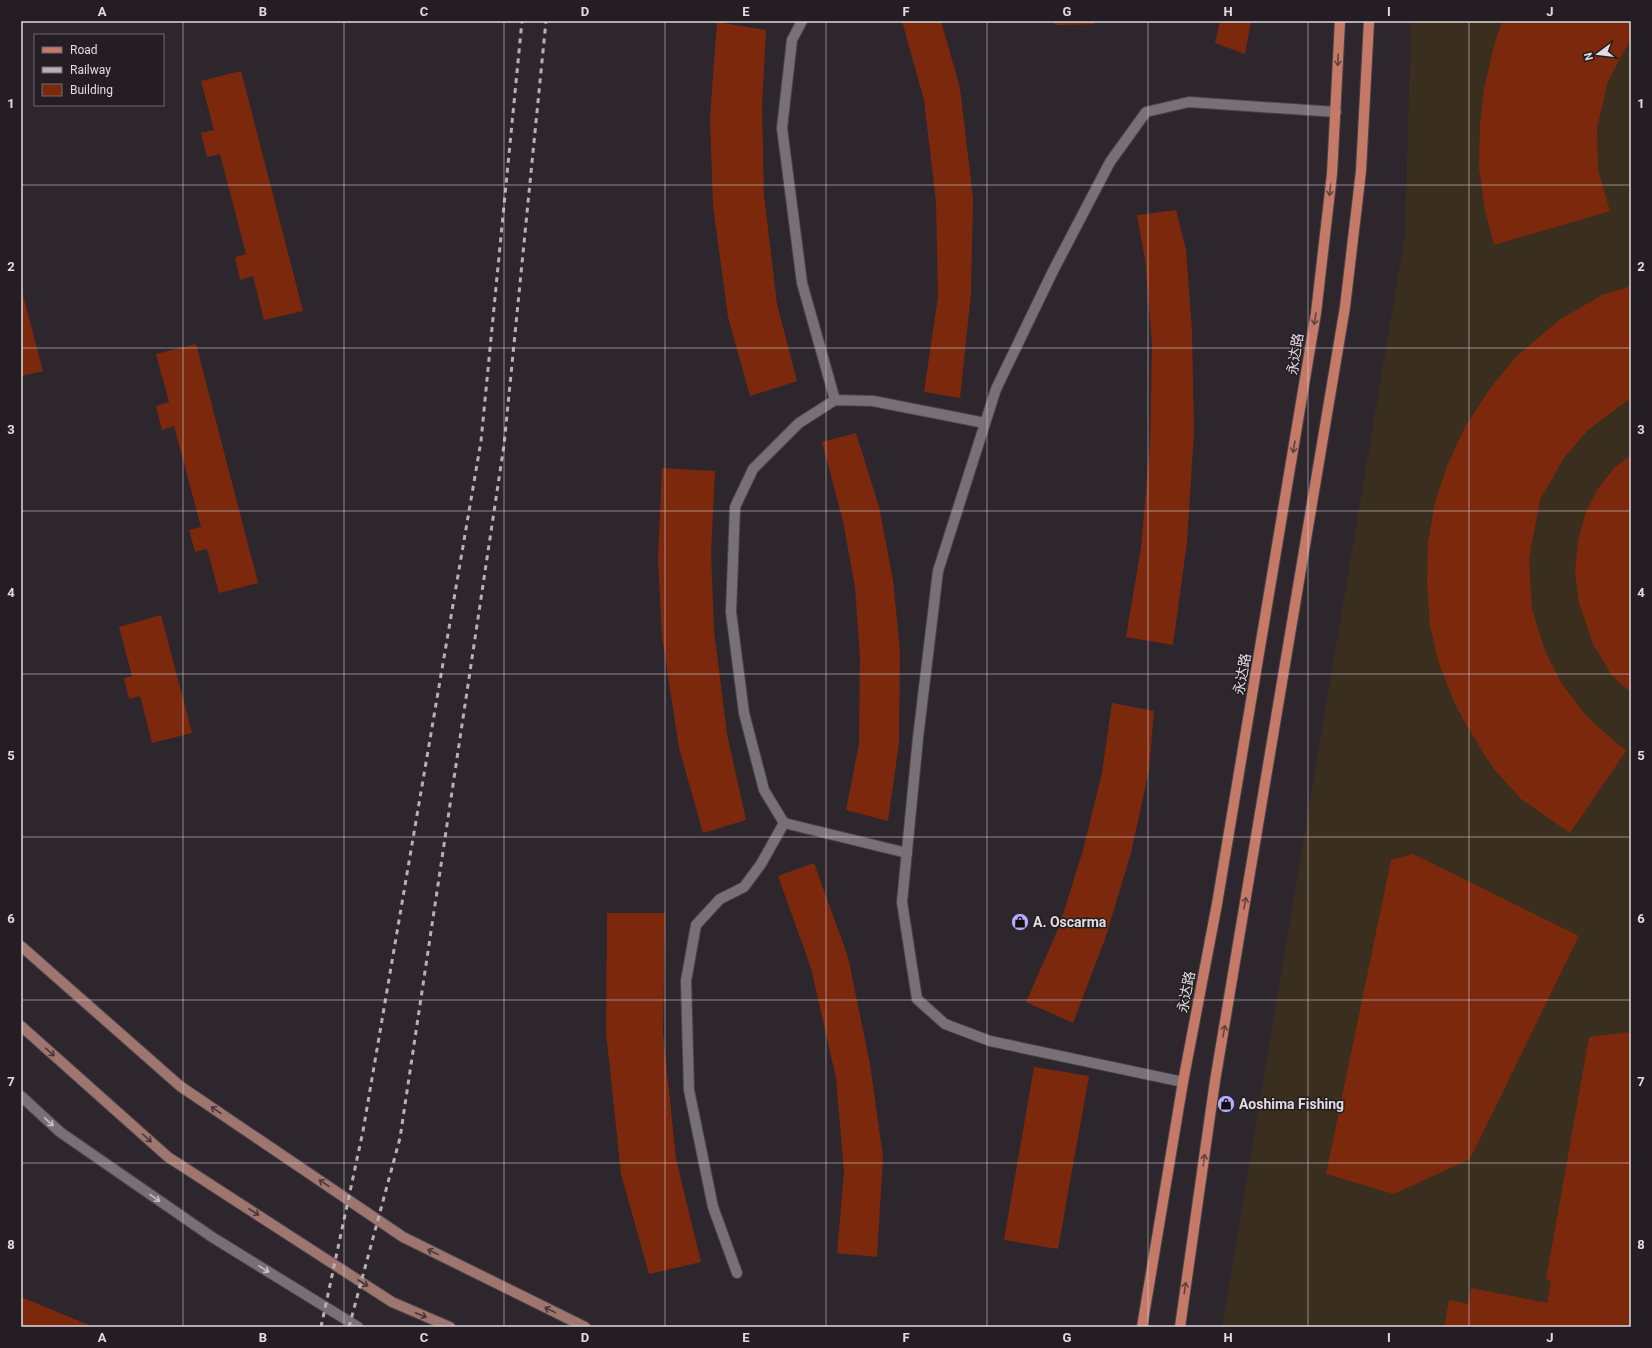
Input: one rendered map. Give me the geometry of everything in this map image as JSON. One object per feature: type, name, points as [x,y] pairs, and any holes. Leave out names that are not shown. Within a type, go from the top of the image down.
[{"type":"main road","name":"永达路","points":[[1142,1327],[1183,1082],[1220,889],[1316,313],[1332,174],[1340,21]]},
{"type":"main road","points":[[1180,1327],[1215,1081],[1345,307],[1361,171],[1369,21]]},
{"type":"main road","points":[[21,946],[180,1086],[403,1238],[585,1327]]},
{"type":"main road","points":[[21,1026],[168,1157],[392,1302],[450,1327]]},
{"type":"street","points":[[802,21],[792,40],[782,128],[802,283],[835,400]]},
{"type":"street","points":[[1183,1082],[990,1041],[946,1024],[918,999],[902,902],[918,738],[938,571],[996,389],[1056,264],[1110,162],[1146,112],[1189,102],[1336,112]]},
{"type":"street","points":[[907,853],[784,823],[764,790],[744,713],[731,612],[735,506],[753,469],[799,423],[835,400],[873,402],[985,422]]},
{"type":"street","points":[[737,1273],[713,1207],[689,1090],[686,981],[696,926],[720,899],[744,887],[761,864],[784,823]]},
{"type":"street","points":[[21,1096],[60,1132],[206,1233],[358,1327]]},
{"type":"shaded area","points":[[1411,21],[1631,21],[1631,1327],[1222,1327],[1405,234]]},
{"type":"building","points":[[902,21],[941,21],[960,88],[973,198],[971,293],[960,398],[924,392],[938,296],[936,202],[924,100]]},
{"type":"building","points":[[1054,21],[1094,21],[1095,24],[1055,25]]},
{"type":"building","points":[[1220,21],[1251,21],[1245,54],[1215,43]]},
{"type":"building","points":[[1503,21],[1631,21],[1631,38],[1608,81],[1597,128],[1598,170],[1610,211],[1494,245],[1485,210],[1479,168],[1480,125],[1484,88],[1496,38]]},
{"type":"building","points":[[717,22],[766,30],[762,106],[764,195],[777,304],[797,381],[750,396],[728,317],[713,206],[710,117]]},
{"type":"building","points":[[241,71],[303,311],[264,320],[253,276],[240,280],[235,257],[246,254],[220,154],[207,157],[201,133],[214,130],[201,81]]},
{"type":"building","points":[[1176,210],[1186,250],[1192,331],[1194,432],[1187,542],[1173,645],[1126,637],[1141,548],[1150,444],[1152,344],[1145,259],[1137,215]]},
{"type":"building","points":[[1631,286],[1631,399],[1588,430],[1564,458],[1540,500],[1529,559],[1532,609],[1545,651],[1562,684],[1586,716],[1626,751],[1570,833],[1521,799],[1493,768],[1454,702],[1439,664],[1430,626],[1427,583],[1428,543],[1435,502],[1447,466],[1465,427],[1491,387],[1516,357],[1559,320],[1602,295]]},
{"type":"building","points":[[21,288],[43,371],[21,376]]},
{"type":"building","points":[[196,344],[258,583],[219,593],[207,549],[195,552],[189,530],[201,527],[174,426],[162,430],[156,406],[169,402],[156,354]]},
{"type":"building","points":[[856,433],[879,507],[893,580],[900,651],[899,743],[888,821],[846,810],[859,744],[860,657],[855,587],[843,521],[822,442]]},
{"type":"building","points":[[1631,455],[1631,692],[1612,676],[1593,644],[1579,603],[1575,572],[1578,541],[1586,511],[1597,490],[1614,468]]},
{"type":"building","points":[[662,468],[715,471],[711,552],[714,631],[727,734],[746,820],[703,833],[679,748],[662,637],[658,558]]},
{"type":"building","points":[[161,615],[192,733],[152,743],[140,696],[129,699],[124,678],[132,676],[119,627]]},
{"type":"building","points":[[1112,703],[1154,711],[1149,770],[1131,853],[1105,939],[1073,1023],[1026,1002],[1059,927],[1083,850],[1102,773]]},
{"type":"building","points":[[1413,854],[1579,936],[1470,1159],[1394,1194],[1326,1174],[1391,860]]},
{"type":"building","points":[[814,863],[848,957],[870,1064],[883,1157],[877,1257],[837,1253],[844,1172],[836,1078],[811,968],[778,876]]},
{"type":"building","points":[[607,913],[665,913],[663,1033],[676,1159],[701,1262],[649,1274],[621,1174],[606,1032]]},
{"type":"building","points":[[1631,1032],[1631,1327],[1444,1327],[1449,1300],[1468,1304],[1471,1288],[1547,1303],[1551,1281],[1546,1280],[1589,1037]]},
{"type":"building","points":[[1034,1067],[1089,1076],[1058,1249],[1004,1240]]},
{"type":"building","points":[[21,1297],[94,1327],[21,1327]]},
{"type":"railway","points":[[321,1327],[363,1131],[481,441],[522,21]]},
{"type":"railway","points":[[349,1327],[400,1138],[504,445],[546,21]]},
{"type":"place","name":"A. Oscarma","points":[[1020,922]]},
{"type":"place","name":"Aoshima Fishing","points":[[1226,1104]]}]
